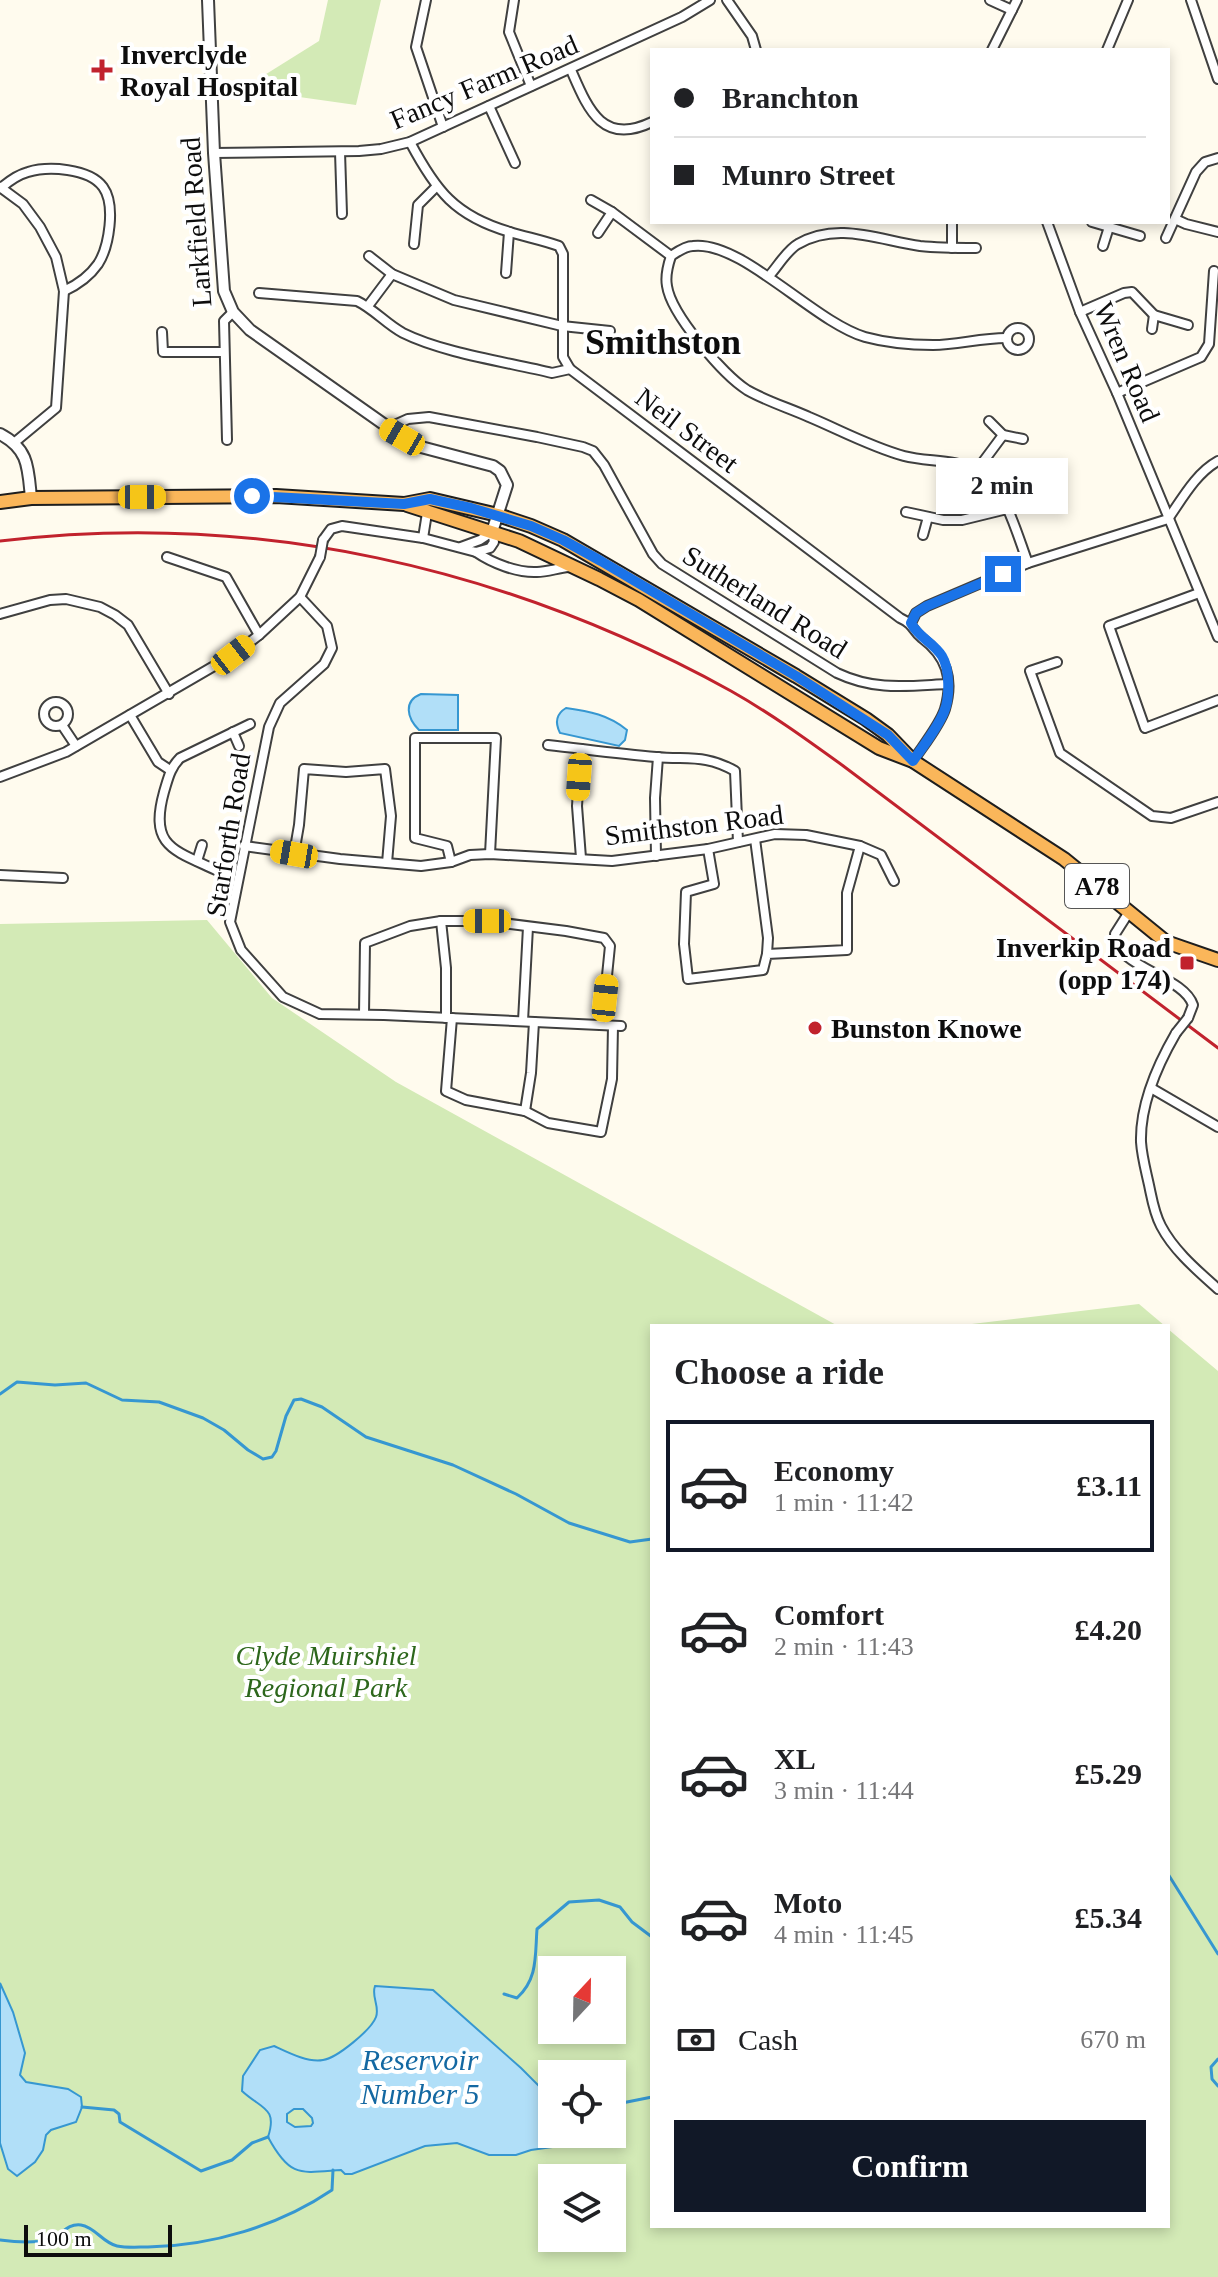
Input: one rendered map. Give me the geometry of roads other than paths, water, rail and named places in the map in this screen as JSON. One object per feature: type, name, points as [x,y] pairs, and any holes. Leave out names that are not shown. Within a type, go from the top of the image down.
[{"type":"highway","name":"A78","points":[[0,502],[31,498],[276,496],[404,504],[430,499],[498,515],[563,540],[784,668],[888,735],[913,761]]},
{"type":"highway","name":"A78","points":[[404,504],[492,532],[574,566],[639,600],[879,748],[913,761],[1064,859],[1166,942],[1218,960]]},
{"type":"street","name":"Larkfield Road","points":[[208,0],[214,153],[224,291],[233,312],[224,321],[227,440]]},
{"type":"street","points":[[426,0],[416,47],[443,127]]},
{"type":"street","points":[[514,0],[509,32],[531,86]]},
{"type":"street","name":"Fancy Farm Road","points":[[214,153],[340,152],[381,149],[410,142],[571,70],[682,17],[710,0]]},
{"type":"street","points":[[727,0],[752,36],[755,48]]},
{"type":"street","points":[[990,0],[1012,10]]},
{"type":"street","points":[[993,48],[1017,0]]},
{"type":"street","points":[[1108,48],[1128,0]]},
{"type":"street","points":[[1191,0],[1218,79]]},
{"type":"street","points":[[571,70],[586,104],[596,118],[607,126],[620,130],[636,129],[650,123]]},
{"type":"street","points":[[489,106],[515,163]]},
{"type":"street","points":[[259,293],[357,301],[403,333],[434,345],[552,373],[570,369],[563,357],[563,254],[559,246],[473,218],[452,204],[436,187],[410,142]]},
{"type":"street","points":[[340,152],[342,214]]},
{"type":"street","points":[[1166,238],[1196,172],[1205,162],[1218,158]]},
{"type":"street","points":[[15,442],[56,408],[64,291],[56,257],[40,227],[23,204],[1,188],[26,172],[52,168],[82,173],[102,186],[109,201],[111,226],[99,263],[78,284],[64,291]]},
{"type":"street","points":[[414,244],[418,205],[436,187]]},
{"type":"street","points":[[591,200],[671,256]]},
{"type":"street","points":[[598,233],[612,212]]},
{"type":"street","points":[[1175,219],[1218,232]]},
{"type":"street","points":[[952,224],[952,248]]},
{"type":"street","name":"Wren Road","points":[[1051,224],[1080,312],[1218,637]]},
{"type":"street","points":[[1099,224],[1140,236]]},
{"type":"street","points":[[1103,246],[1109,227]]},
{"type":"street","points":[[506,273],[509,232]]},
{"type":"street","points":[[769,276],[795,245],[814,236],[836,232],[858,233],[920,246],[976,248]]},
{"type":"street","points":[[1006,338],[935,345],[892,343],[862,336],[810,308],[769,276],[707,246],[690,245],[671,256],[667,268],[667,286],[675,309],[725,374],[748,391],[895,452],[977,470],[997,488],[1028,563]]},
{"type":"street","points":[[369,256],[392,274],[454,300],[562,326],[610,331]]},
{"type":"street","points":[[1117,393],[1201,357],[1209,344],[1214,271]]},
{"type":"street","points":[[368,306],[392,274]]},
{"type":"street","points":[[1080,312],[1132,292],[1154,315],[1188,325]]},
{"type":"street","points":[[233,312],[250,330],[388,428],[421,447],[493,466],[500,471],[507,485],[492,532],[494,542],[490,548],[476,552]]},
{"type":"street","points":[[1152,329],[1154,315]]},
{"type":"street","points":[[162,332],[163,352],[223,352]]},
{"type":"street","name":"Neil Street","points":[[570,369],[805,548],[911,623],[943,657],[947,684]]},
{"type":"street","name":"Sutherland Road","points":[[388,428],[408,419],[429,417],[593,451],[604,465],[653,554],[662,564],[852,680],[889,686],[947,684]]},
{"type":"street","points":[[989,421],[1003,435],[1023,439]]},
{"type":"street","points":[[0,434],[15,442],[21,450],[29,470],[31,498]]},
{"type":"street","points":[[977,470],[1003,435]]},
{"type":"street","points":[[911,623],[916,613],[927,606],[1028,563],[1168,519],[1193,483],[1218,461]]},
{"type":"street","points":[[906,512],[962,520],[1007,509]]},
{"type":"street","points":[[423,538],[427,513]]},
{"type":"street","points":[[923,535],[928,517]]},
{"type":"street","points":[[0,777],[76,746],[233,655],[300,597],[320,557],[323,540],[331,529],[342,526],[423,538],[476,552],[510,567],[535,572],[574,566]]},
{"type":"street","points":[[461,547],[492,532]]},
{"type":"street","points":[[167,557],[226,577],[259,635]]},
{"type":"street","points":[[1199,593],[1109,626],[1145,728],[1218,700]]},
{"type":"street","name":"Starforth Road","points":[[300,597],[327,626],[332,648],[324,664],[280,703],[269,727],[230,922],[241,950],[283,997],[320,1014],[617,1026],[612,1079],[601,1132],[548,1123],[525,1111]]},
{"type":"street","points":[[0,614],[50,600],[66,599],[100,607],[128,625],[169,694]]},
{"type":"street","points":[[1057,662],[1030,671],[1060,753],[1152,816],[1171,818],[1218,802]]},
{"type":"street","points":[[913,761],[945,711],[947,684]]},
{"type":"street","points":[[130,715],[158,762],[170,770]]},
{"type":"street","points":[[216,870],[179,853],[162,834],[158,814],[170,770],[180,758],[250,724]]},
{"type":"street","points":[[62,725],[76,746]]},
{"type":"street","points":[[233,732],[239,746]]},
{"type":"street","points":[[451,862],[447,846],[415,838],[415,738],[496,738],[490,854]]},
{"type":"street","points":[[548,745],[717,761],[735,771],[738,842]]},
{"type":"street","points":[[581,749],[577,806],[581,858]]},
{"type":"street","points":[[656,856],[658,757]]},
{"type":"street","points":[[294,854],[304,769],[346,772],[385,769],[391,816],[387,863]]},
{"type":"street","name":"Smithston Road","points":[[244,846],[421,866],[451,862],[470,855],[490,854],[612,861],[708,849],[775,834],[806,835],[860,846],[881,855],[894,881]]},
{"type":"street","points":[[708,849],[714,884],[686,892],[684,944],[688,979],[763,970],[768,938],[755,839]]},
{"type":"street","points":[[197,861],[202,845]]},
{"type":"street","points":[[767,954],[847,950],[847,893],[860,846]]},
{"type":"street","points":[[0,875],[63,878]]},
{"type":"street","points":[[1129,912],[1115,934],[1116,944],[1123,952],[1184,991],[1193,1005],[1163,1059],[1151,1088],[1142,1128],[1141,1143],[1154,1209],[1161,1227],[1173,1244],[1218,1289]]},
{"type":"street","points":[[364,1014],[365,943],[410,926],[441,921],[487,921],[604,938],[610,946],[602,1025]]},
{"type":"street","points":[[441,921],[449,1018],[446,1091],[466,1100],[525,1111],[534,1022]]},
{"type":"street","points":[[523,1021],[528,927]]},
{"type":"street","points":[[1151,1088],[1218,1127]]},
{"type":"water","points":[[421,694],[458,695],[458,730],[419,730],[412,720],[409,705]]},
{"type":"water","points":[[566,708],[606,717],[627,730],[625,740],[619,746],[560,733],[557,719]]},
{"type":"water","points":[[0,1983],[13,2012],[25,2053],[20,2075],[26,2082],[68,2089],[81,2097],[82,2107],[76,2122],[51,2130],[46,2135],[43,2150],[35,2162],[17,2176],[8,2169],[0,2143]]},
{"type":"water","name":"Reservoir Number 5","points":[[375,1986],[433,1990],[521,2068],[538,2085],[538,2148],[545,2148],[516,2155],[489,2155],[457,2143],[425,2146],[352,2174],[341,2170],[306,2172],[283,2160],[268,2137],[271,2127],[269,2114],[242,2091],[243,2076],[260,2050],[274,2046],[317,2061],[345,2049],[368,2029],[376,2017]],"holes":[[[294,2109],[303,2109],[312,2118],[311,2126],[295,2127],[287,2122],[287,2114]]]},
{"type":"waterway","points":[[0,1394],[17,1382],[55,1385],[86,1383],[122,1400],[159,1402],[203,1418],[263,1459],[272,1457],[276,1451],[286,1416],[294,1400],[301,1399],[322,1407],[366,1437],[453,1465],[569,1523],[630,1542],[650,1539]]},
{"type":"waterway","points":[[1170,1877],[1218,1954]]},
{"type":"waterway","points":[[504,1994],[517,1998],[524,1991],[534,1966],[537,1929],[569,1902],[599,1900],[620,1907],[632,1922],[650,1936]]},
{"type":"waterway","points":[[1218,2059],[1211,2067],[1212,2079],[1218,2086]]},
{"type":"waterway","points":[[626,2102],[650,2097]]},
{"type":"waterway","points":[[82,2107],[114,2110],[119,2114],[120,2122],[201,2171],[232,2160],[252,2143],[268,2137]]},
{"type":"waterway","points":[[0,2240],[49,2240],[76,2225],[86,2226],[107,2242],[125,2247],[172,2246],[220,2238],[267,2224],[311,2203],[332,2190],[333,2170]]},
{"type":"railway","points":[[0,541],[96,533],[191,534],[284,542],[377,558],[468,581],[558,611],[645,648],[731,691],[774,717],[1218,1048]]},
{"type":"place","name":"Inverclyde Royal Hospital","points":[[102,70]]},
{"type":"place","name":"Inverkip Road (opp 174)","points":[[1187,963]]},
{"type":"place","name":"Bunston Knowe","points":[[815,1028]]},
{"type":"district","name":"Smithston","points":[[663,342]]},
{"type":"park label","name":"Clyde Muirshiel Regional Park","points":[[326,1671]]}]
